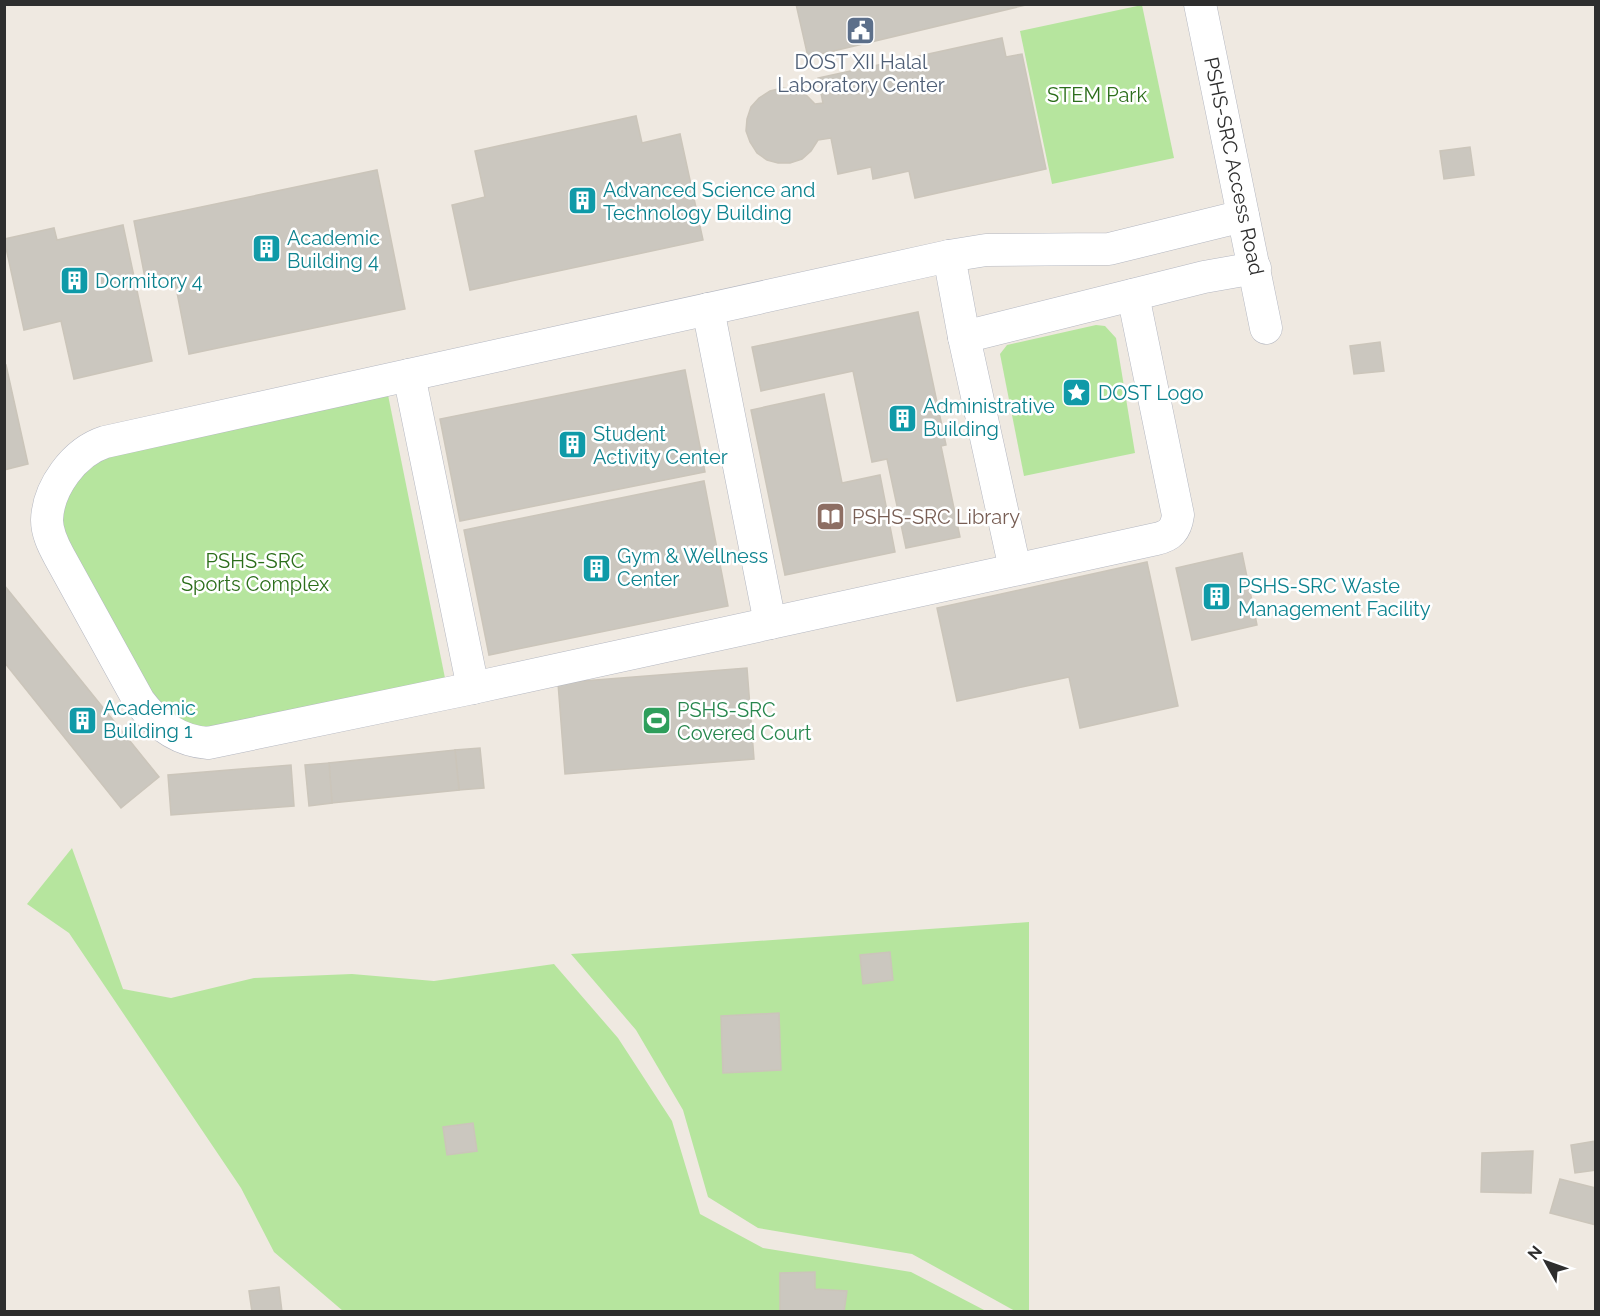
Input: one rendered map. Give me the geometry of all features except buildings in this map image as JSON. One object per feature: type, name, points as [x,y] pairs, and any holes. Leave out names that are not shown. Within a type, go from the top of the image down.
[{"type":"street","name":"PSHS-SRC Access Road","points":[[1200,4],[1266,328]]},
{"type":"street","points":[[1133,295],[1178,515],[1176,525],[1165,537],[473,688],[208,743],[188,741],[161,723],[139,701],[58,556],[49,532],[48,515],[55,488],[83,454],[97,444],[949,256],[986,250],[1109,249],[1243,216]]},
{"type":"street","points":[[949,256],[964,338],[1015,568]]},
{"type":"street","points":[[964,338],[1204,277],[1255,268]]},
{"type":"street","points":[[708,309],[770,623]]},
{"type":"street","points":[[409,375],[473,688]]},
{"type":"green space","name":"STEM Park","points":[[1142,5],[1174,158],[1052,184],[1020,31]]},
{"type":"green space","points":[[1096,325],[1105,326],[1116,338],[1135,453],[1024,476],[1000,354],[1007,345]]},
{"type":"green space","name":"PSHS-SRC Sports Complex","points":[[387,390],[446,683],[206,731],[161,711],[65,552],[58,507],[64,492],[102,456]]},
{"type":"green space","points":[[72,848],[123,989],[171,998],[254,978],[352,974],[434,981],[554,964],[618,1038],[672,1121],[700,1214],[763,1248],[911,1272],[986,1311],[343,1311],[274,1252],[241,1188],[69,933],[27,904]]},
{"type":"green space","points":[[1029,922],[1029,1311],[1015,1311],[912,1254],[758,1228],[708,1197],[683,1110],[636,1030],[571,954]]},
{"type":"place","name":"DOST XII Halal Laboratory Center","points":[[861,31]]},
{"type":"place","name":"Advanced Science and Technology Building","points":[[582,201]]},
{"type":"place","name":"Academic Building 4","points":[[266,249]]},
{"type":"place","name":"Dormitory 4","points":[[74,281]]},
{"type":"place","name":"DOST Logo","points":[[1077,393]]},
{"type":"place","name":"Administrative Building","points":[[902,418]]},
{"type":"place","name":"Student Activity Center","points":[[572,445]]},
{"type":"place","name":"PSHS-SRC Library","points":[[831,517]]},
{"type":"place","name":"Gym & Wellness Center","points":[[596,568]]},
{"type":"place","name":"PSHS-SRC Waste Management Facility","points":[[1217,597]]},
{"type":"place","name":"Academic Building 1","points":[[82,720]]},
{"type":"place","name":"PSHS-SRC Covered Court","points":[[656,721]]}]
